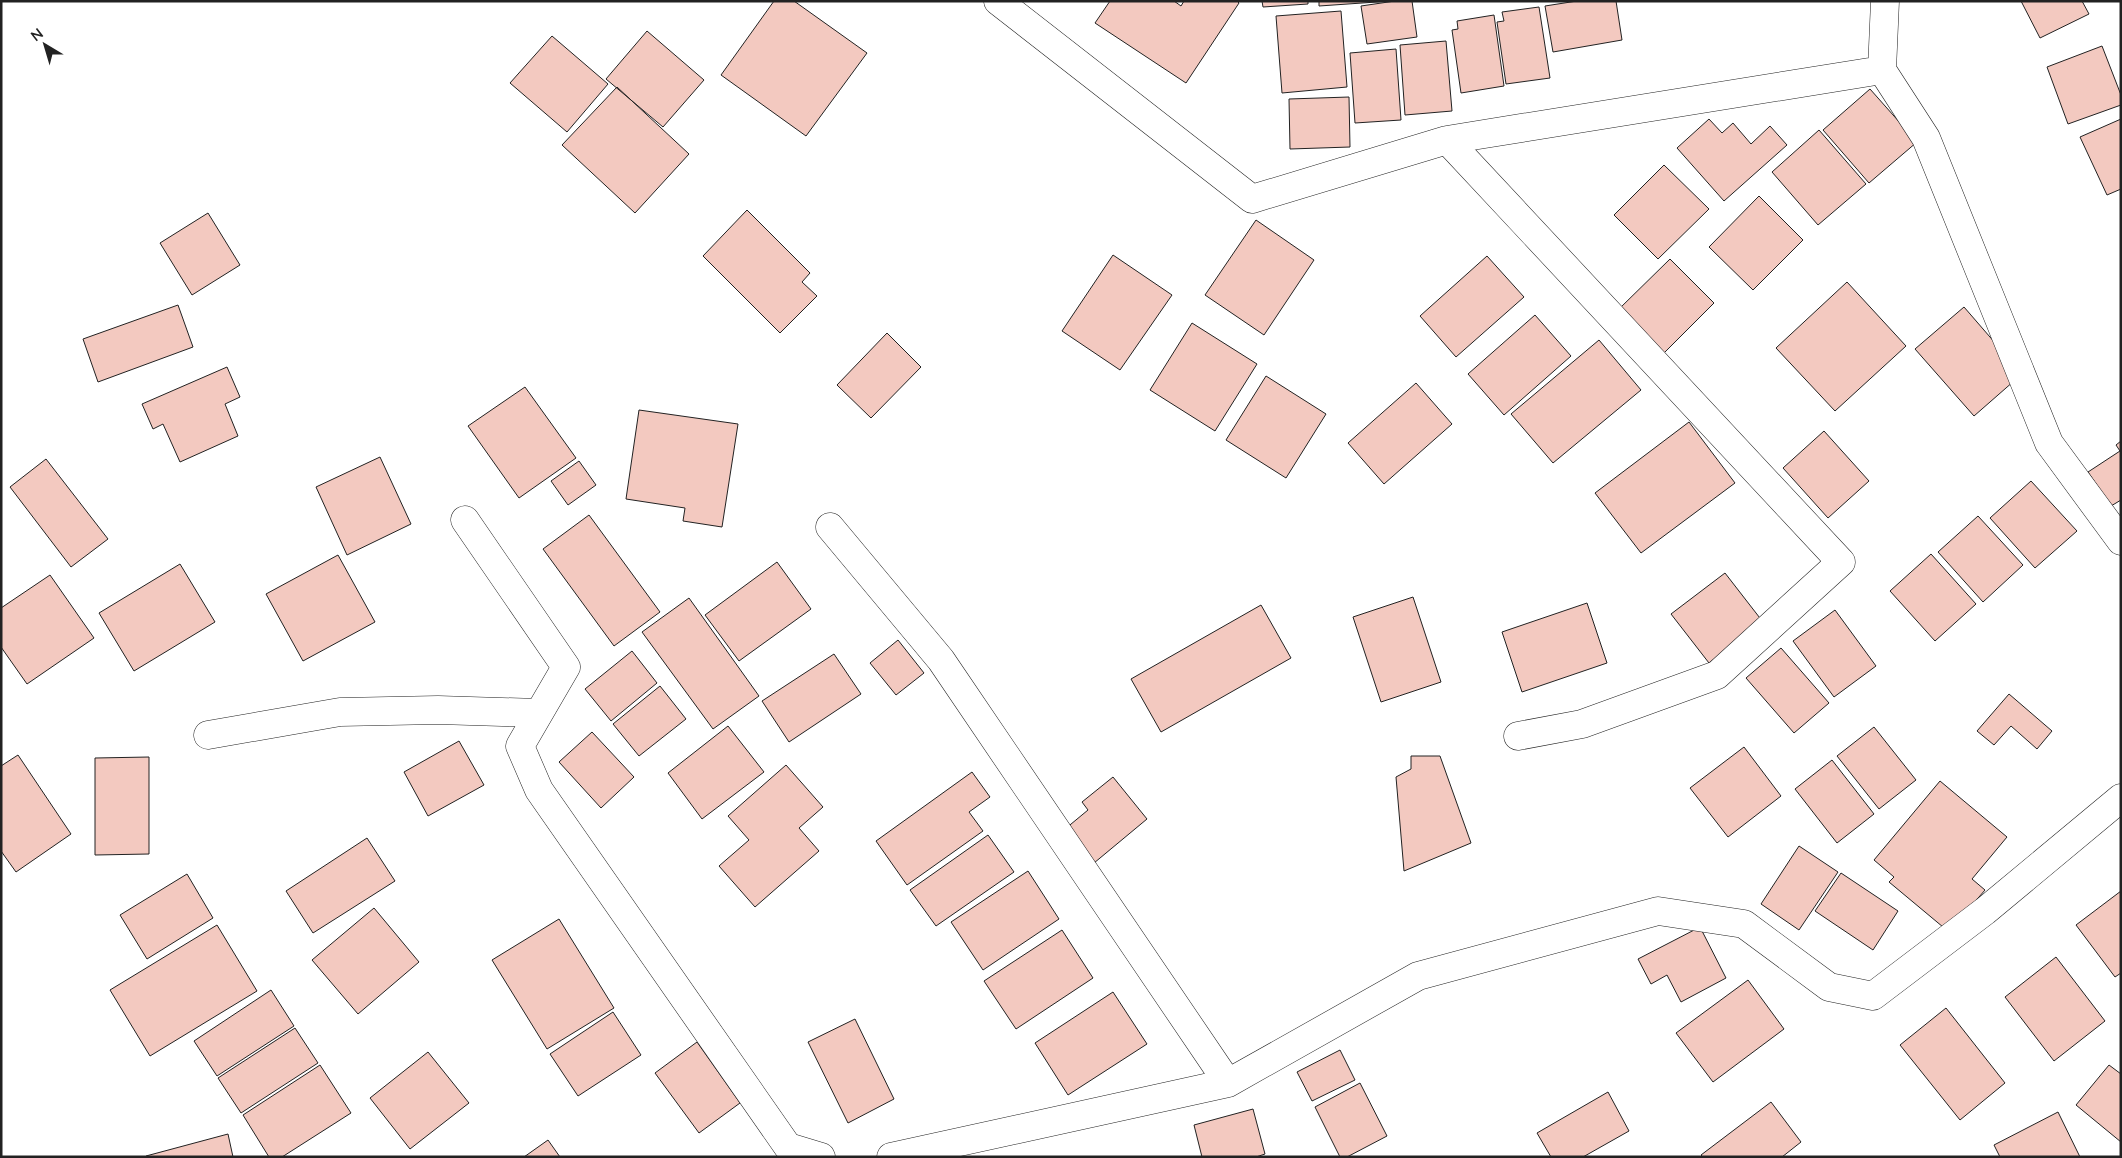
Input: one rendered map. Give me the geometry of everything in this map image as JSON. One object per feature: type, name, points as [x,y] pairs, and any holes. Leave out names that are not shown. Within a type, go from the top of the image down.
[{"type":"street","points":[[998,1],[1252,199],[1447,140],[1882,70]]},
{"type":"street","points":[[1885,1],[1882,70],[1926,138],[2049,443],[2121,541]]},
{"type":"street","points":[[1447,140],[1841,562],[1717,675],[1582,724],[1518,736]]},
{"type":"street","points":[[465,520],[566,667],[520,746],[539,790],[788,1147],[821,1157]]},
{"type":"street","points":[[830,528],[941,660],[1228,1083]]},
{"type":"street","points":[[208,735],[340,712],[438,710],[539,713]]},
{"type":"street","points":[[891,1157],[1228,1083],[1418,976],[1658,910],[1744,924],[1829,987],[1873,996],[1985,911],[2121,798]]},
{"type":"building","points":[[774,1],[794,1],[867,53],[806,136],[721,75]]},
{"type":"building","points":[[1110,1],[1174,1],[1181,6],[1184,1],[1237,1],[1239,3],[1186,83],[1095,23]]},
{"type":"building","points":[[1262,1],[1308,1],[1308,4],[1263,7]]},
{"type":"building","points":[[1319,1],[1391,1],[1319,6]]},
{"type":"building","points":[[1395,1],[1412,1],[1417,37],[1367,44],[1361,6]]},
{"type":"building","points":[[1577,1],[1616,1],[1622,40],[1553,52],[1545,6]]},
{"type":"building","points":[[2021,1],[2082,1],[2089,14],[2040,38]]},
{"type":"building","points":[[1539,7],[1550,78],[1506,84],[1497,22],[1504,21],[1502,12]]},
{"type":"building","points":[[1341,11],[1347,87],[1282,93],[1276,16]]},
{"type":"building","points":[[1494,15],[1504,86],[1461,93],[1452,30],[1458,29],[1457,21]]},
{"type":"building","points":[[647,31],[704,80],[663,127],[606,79]]},
{"type":"building","points":[[552,36],[608,84],[567,132],[510,83]]},
{"type":"building","points":[[1446,41],[1452,111],[1405,115],[1400,45]]},
{"type":"building","points":[[2102,46],[2121,95],[2121,105],[2068,124],[2047,67]]},
{"type":"building","points":[[1396,49],[1401,120],[1355,123],[1350,53]]},
{"type":"building","points":[[617,87],[689,154],[635,213],[562,145]]},
{"type":"building","points":[[1870,89],[1917,142],[1869,183],[1823,130]]},
{"type":"building","points":[[1349,97],[1350,147],[1290,149],[1289,99]]},
{"type":"building","points":[[1709,119],[1722,133],[1733,123],[1751,144],[1770,126],[1787,145],[1724,201],[1677,148]]},
{"type":"building","points":[[2121,119],[2121,189],[2107,195],[2080,137]]},
{"type":"building","points":[[1819,130],[1866,184],[1818,225],[1772,172]]},
{"type":"building","points":[[1664,165],[1709,209],[1658,259],[1614,215]]},
{"type":"building","points":[[1759,196],[1803,240],[1753,290],[1709,247]]},
{"type":"building","points":[[747,210],[810,273],[802,282],[817,296],[780,333],[703,256]]},
{"type":"building","points":[[208,213],[240,265],[192,295],[160,243]]},
{"type":"building","points":[[1256,220],[1314,260],[1264,335],[1205,295]]},
{"type":"building","points":[[1113,255],[1172,295],[1120,370],[1062,331]]},
{"type":"building","points":[[1487,256],[1524,297],[1456,357],[1420,316]]},
{"type":"building","points":[[1670,259],[1714,303],[1664,353],[1619,309]]},
{"type":"building","points":[[1847,282],[1906,346],[1835,411],[1776,348]]},
{"type":"building","points":[[178,305],[193,347],[98,382],[83,339]]},
{"type":"building","points":[[1964,307],[2022,374],[1974,416],[1915,349]]},
{"type":"building","points":[[1535,315],[1571,356],[1504,415],[1468,374]]},
{"type":"building","points":[[1192,323],[1257,364],[1215,431],[1150,390]]},
{"type":"building","points":[[887,333],[921,367],[871,418],[837,385]]},
{"type":"building","points":[[1599,340],[1641,390],[1553,463],[1511,414]]},
{"type":"building","points":[[227,367],[240,397],[225,404],[238,436],[180,462],[163,424],[153,429],[142,404]]},
{"type":"building","points":[[1266,376],[1326,414],[1286,478],[1226,440]]},
{"type":"building","points":[[1416,383],[1452,424],[1384,484],[1348,443]]},
{"type":"building","points":[[525,387],[576,458],[519,498],[468,426]]},
{"type":"building","points":[[639,410],[738,424],[722,527],[683,521],[685,508],[626,499]]},
{"type":"building","points":[[1689,422],[1735,483],[1641,553],[1595,493]]},
{"type":"building","points":[[1824,431],[1869,481],[1828,518],[1783,468]]},
{"type":"building","points":[[2121,441],[2121,500],[2111,506],[2088,472],[2120,451],[2116,445]]},
{"type":"building","points":[[380,457],[411,524],[347,555],[316,487]]},
{"type":"building","points":[[46,459],[108,539],[71,567],[10,487]]},
{"type":"building","points":[[579,461],[596,485],[568,505],[551,481]]},
{"type":"building","points":[[2031,481],[2077,531],[2035,568],[1990,518]]},
{"type":"building","points":[[589,515],[660,612],[614,646],[543,549]]},
{"type":"building","points":[[1978,516],[2023,565],[1983,602],[1938,552]]},
{"type":"building","points":[[1931,554],[1976,604],[1935,641],[1890,591]]},
{"type":"building","points":[[338,555],[375,622],[303,661],[266,594]]},
{"type":"building","points":[[777,562],[811,609],[739,661],[705,615]]},
{"type":"building","points":[[180,564],[215,622],[134,671],[99,613]]},
{"type":"building","points":[[1725,573],[1763,622],[1709,663],[1671,614]]},
{"type":"building","points":[[50,575],[94,638],[27,684],[1,647],[1,608]]},
{"type":"building","points":[[1413,597],[1441,682],[1381,702],[1353,617]]},
{"type":"building","points":[[689,598],[759,696],[713,729],[642,632]]},
{"type":"building","points":[[1587,603],[1607,663],[1522,692],[1502,632]]},
{"type":"building","points":[[1261,605],[1291,658],[1161,732],[1131,679]]},
{"type":"building","points":[[1835,610],[1876,666],[1834,697],[1793,641]]},
{"type":"building","points":[[898,640],[924,673],[896,695],[870,663]]},
{"type":"building","points":[[1781,648],[1829,703],[1794,733],[1746,678]]},
{"type":"building","points":[[632,651],[657,683],[611,721],[585,689]]},
{"type":"building","points":[[834,654],[861,694],[789,742],[762,701]]},
{"type":"building","points":[[660,686],[686,719],[639,756],[613,724]]},
{"type":"building","points":[[2009,694],[2052,731],[2037,749],[2011,726],[1994,745],[1977,731]]},
{"type":"building","points":[[728,726],[764,772],[702,819],[668,773]]},
{"type":"building","points":[[1874,727],[1916,780],[1879,809],[1837,756]]},
{"type":"building","points":[[592,732],[634,777],[601,808],[559,762]]},
{"type":"building","points":[[459,741],[484,785],[428,816],[404,772]]},
{"type":"building","points":[[1744,747],[1781,796],[1728,837],[1690,788]]},
{"type":"building","points":[[18,755],[71,834],[16,872],[1,851],[1,766]]},
{"type":"building","points":[[1411,756],[1440,756],[1471,843],[1404,871],[1396,777],[1411,769]]},
{"type":"building","points":[[149,757],[149,854],[95,855],[95,758]]},
{"type":"building","points":[[1832,760],[1874,814],[1837,843],[1795,789]]},
{"type":"building","points":[[786,765],[823,807],[799,828],[819,851],[755,907],[719,866],[749,840],[728,816]]},
{"type":"building","points":[[972,772],[990,797],[969,812],[983,831],[907,885],[876,841]]},
{"type":"building","points":[[1113,777],[1147,819],[1088,868],[1059,834],[1088,810],[1082,802]]},
{"type":"building","points":[[1940,781],[2007,837],[1972,879],[1985,890],[1949,932],[1889,882],[1894,877],[1874,860]]},
{"type":"building","points":[[988,835],[1014,872],[936,926],[910,890]]},
{"type":"building","points":[[367,838],[395,881],[313,933],[286,891]]},
{"type":"building","points":[[1799,846],[1838,872],[1799,930],[1761,904]]},
{"type":"building","points":[[1028,871],[1059,919],[983,970],[951,922]]},
{"type":"building","points":[[1841,873],[1898,911],[1873,950],[1815,911]]},
{"type":"building","points":[[187,874],[213,918],[147,959],[120,915]]},
{"type":"building","points":[[2121,891],[2121,973],[2115,977],[2076,925]]},
{"type":"building","points":[[374,908],[419,962],[358,1014],[312,960]]},
{"type":"building","points":[[559,919],[614,1008],[547,1049],[492,960]]},
{"type":"building","points":[[217,925],[257,991],[150,1056],[110,990]]},
{"type":"building","points":[[1700,927],[1726,978],[1681,1002],[1667,975],[1651,984],[1638,959]]},
{"type":"building","points":[[1062,930],[1093,978],[1016,1029],[984,981]]},
{"type":"building","points":[[2056,957],[2105,1021],[2054,1061],[2005,997]]},
{"type":"building","points":[[1748,980],[1784,1029],[1713,1082],[1676,1033]]},
{"type":"building","points":[[271,990],[294,1026],[217,1076],[194,1041]]},
{"type":"building","points":[[1113,992],[1147,1044],[1068,1095],[1035,1043]]},
{"type":"building","points":[[1946,1008],[2005,1083],[1960,1120],[1900,1045]]},
{"type":"building","points":[[613,1012],[641,1055],[578,1096],[550,1054]]},
{"type":"building","points":[[855,1019],[894,1099],[848,1123],[808,1042]]},
{"type":"building","points":[[295,1028],[318,1063],[241,1113],[218,1078]]},
{"type":"building","points":[[697,1042],[740,1103],[699,1133],[655,1073]]},
{"type":"building","points":[[1340,1050],[1355,1080],[1312,1101],[1297,1072]]},
{"type":"building","points":[[428,1052],[469,1103],[410,1149],[370,1098]]},
{"type":"building","points":[[320,1065],[351,1113],[282,1157],[269,1157],[243,1115]]},
{"type":"building","points":[[2109,1065],[2121,1074],[2121,1142],[2076,1105]]},
{"type":"building","points":[[1360,1083],[1387,1136],[1347,1157],[1340,1157],[1315,1107]]},
{"type":"building","points":[[1608,1092],[1629,1131],[1583,1157],[1551,1157],[1537,1133]]},
{"type":"building","points":[[1771,1102],[1801,1142],[1782,1157],[1703,1157],[1701,1155]]},
{"type":"building","points":[[1253,1109],[1265,1154],[1256,1157],[1202,1157],[1194,1125]]},
{"type":"building","points":[[2058,1112],[2080,1157],[2000,1157],[1994,1145]]},
{"type":"building","points":[[228,1134],[233,1157],[146,1157],[146,1156]]},
{"type":"building","points":[[548,1140],[560,1157],[524,1157]]}]
